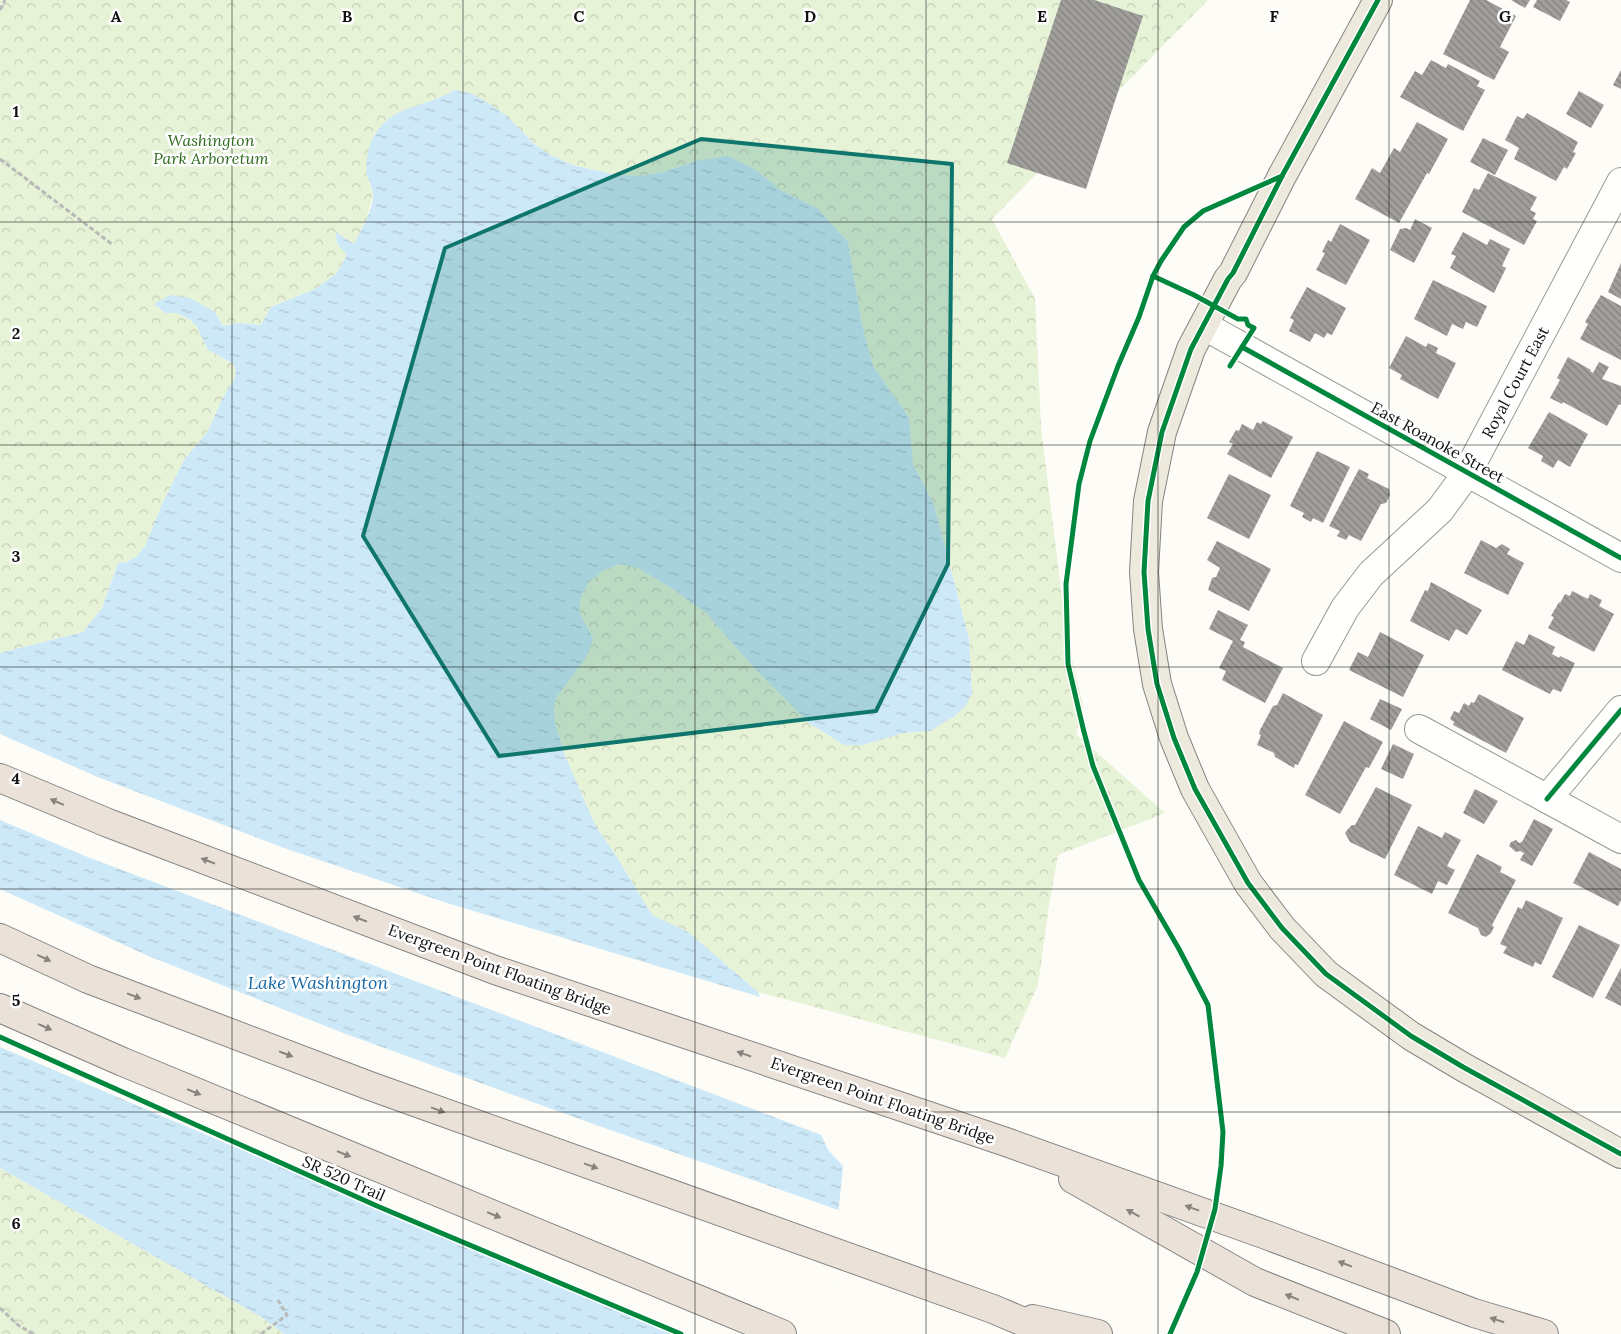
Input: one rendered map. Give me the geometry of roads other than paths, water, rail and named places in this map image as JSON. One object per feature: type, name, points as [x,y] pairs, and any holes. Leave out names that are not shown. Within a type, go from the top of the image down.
[{"type":"highway","name":"Evergreen Point Floating Bridge","points":[[0,778],[108,823],[495,970],[1006,1142]]},
{"type":"highway","points":[[0,938],[88,979],[361,1082],[993,1309],[1052,1334]]},
{"type":"highway","points":[[0,1008],[123,1062],[782,1334]]},
{"type":"highway","points":[[1006,1142],[1255,1282],[1386,1334]]},
{"type":"highway","points":[[1006,1142],[1474,1312],[1544,1334]]},
{"type":"highway","points":[[993,1309],[1098,1334]]},
{"type":"main road","points":[[1378,0],[1191,349],[1162,432],[1148,502],[1144,572],[1148,628],[1157,684],[1174,738],[1195,790],[1248,883],[1282,928],[1326,974],[1411,1036],[1463,1067],[1621,1154]]},
{"type":"main road","points":[[1186,365],[1197,353],[1210,329],[1234,282],[1233,273]]},
{"type":"street","name":"Royal Court East","points":[[1316,661],[1345,608],[1371,574],[1440,510],[1467,473],[1621,182]]},
{"type":"street","name":"East Roanoke Street","points":[[1210,329],[1621,558]]},
{"type":"street","points":[[1547,800],[1610,742],[1621,710]]},
{"type":"street","points":[[1419,729],[1621,839]]},
{"type":"water","name":"Lake Washington","points":[[454,90],[470,93],[487,102],[508,117],[534,144],[552,156],[573,165],[616,175],[640,176],[664,172],[696,161],[728,156],[756,170],[780,190],[818,209],[848,242],[862,325],[873,366],[909,418],[913,464],[934,505],[969,639],[972,693],[965,707],[953,717],[930,731],[902,733],[863,745],[844,745],[809,723],[757,671],[706,613],[673,589],[638,568],[621,564],[604,570],[589,582],[581,597],[579,612],[593,638],[585,659],[556,698],[554,710],[555,723],[564,753],[595,825],[652,915],[688,932],[758,992],[828,1150],[843,1166],[826,1334],[284,1334],[263,1318],[0,1168],[0,653],[83,632],[102,608],[118,563],[127,562],[136,557],[145,546],[163,502],[184,460],[208,431],[223,397],[234,380],[236,373],[234,364],[208,350],[197,327],[191,320],[177,313],[165,313],[154,304],[170,295],[190,298],[215,312],[223,326],[239,323],[261,325],[271,307],[315,289],[336,274],[347,255],[337,244],[336,232],[354,244],[369,212],[373,193],[366,168],[372,139],[380,127],[401,112],[437,99]]},
{"type":"park label","name":"Washington Park Arboretum","points":[[211,149]]}]
